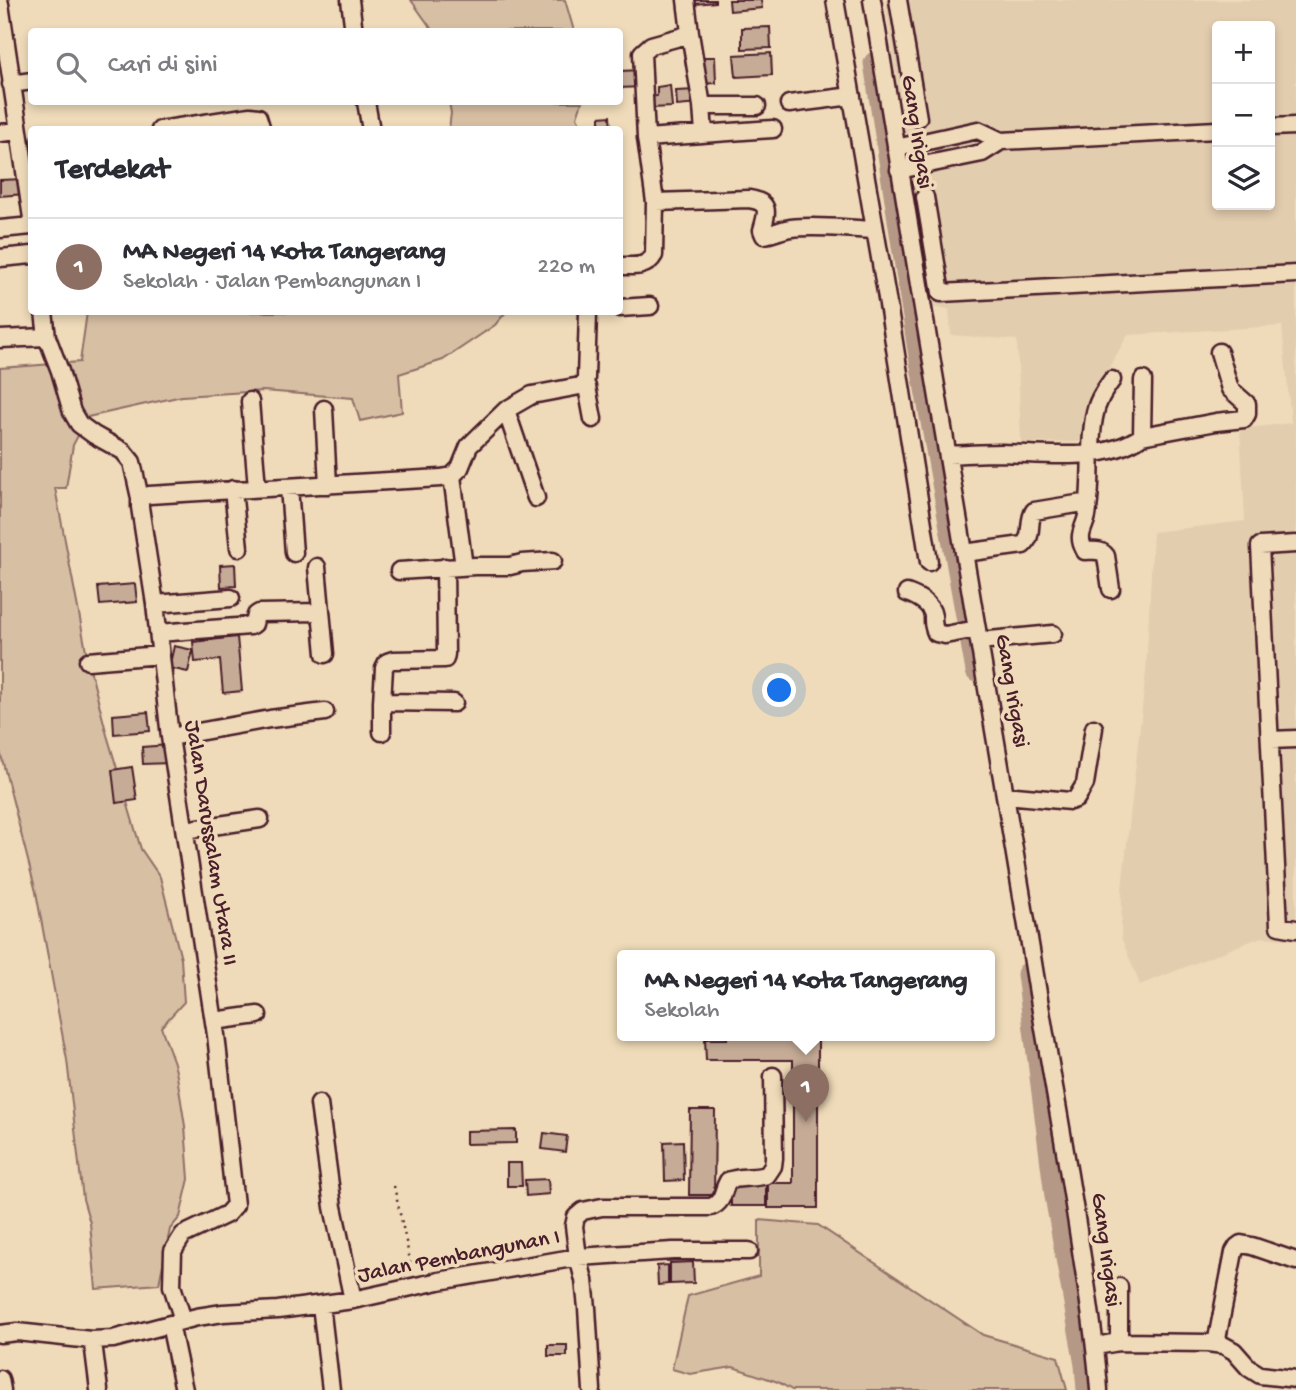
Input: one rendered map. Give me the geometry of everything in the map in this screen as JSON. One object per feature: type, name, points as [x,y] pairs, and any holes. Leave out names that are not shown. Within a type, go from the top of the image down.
[{"type":"street","points":[[350,0],[354,28]]},
{"type":"street","points":[[686,0],[704,133]]},
{"type":"street","points":[[835,0],[887,298],[929,562]]},
{"type":"street","name":"Gang Irigasi","points":[[872,0],[1072,1187],[1096,1346],[1099,1390]]},
{"type":"street","points":[[898,0],[918,118]]},
{"type":"street","points":[[0,4],[18,131],[26,150],[28,173]]},
{"type":"street","points":[[623,266],[645,265],[654,255],[655,202],[646,138],[642,53],[651,45],[690,33]]},
{"type":"street","points":[[11,84],[28,82]]},
{"type":"street","points":[[789,104],[852,96]]},
{"type":"street","points":[[367,105],[370,126]]},
{"type":"street","points":[[702,106],[757,106]]},
{"type":"street","points":[[186,126],[250,116],[258,117],[261,126]]},
{"type":"street","points":[[1275,127],[1296,126]]},
{"type":"street","points":[[646,138],[773,129]]},
{"type":"street","points":[[896,148],[978,130],[1002,141],[1212,130]]},
{"type":"street","points":[[0,133],[18,131]]},
{"type":"street","points":[[900,170],[982,153],[1002,141]]},
{"type":"street","points":[[925,197],[941,293],[1296,274]]},
{"type":"street","points":[[655,202],[759,200],[765,206],[767,215],[762,230],[764,235],[787,228],[875,230]]},
{"type":"street","points":[[0,229],[28,226]]},
{"type":"street","points":[[0,258],[28,255]]},
{"type":"street","points":[[623,308],[650,306]]},
{"type":"street","name":"Jalan Darussalam Utara II","points":[[44,315],[47,337],[72,412],[79,424],[123,451],[132,462],[140,498],[170,737],[214,1021],[235,1205],[227,1214],[183,1235],[173,1251],[172,1286],[176,1322]]},
{"type":"street","points":[[588,315],[585,383],[593,419]]},
{"type":"street","points":[[0,339],[47,337]]},
{"type":"street","points":[[948,455],[1092,455],[1132,443],[1142,436],[1244,419],[1247,404],[1230,389],[1219,352]]},
{"type":"street","points":[[1111,589],[1104,552],[1085,551],[1081,530],[1089,502],[1094,418],[1100,396],[1112,380]]},
{"type":"street","points":[[1142,436],[1143,380]]},
{"type":"street","points":[[140,498],[149,495],[233,489],[453,476],[460,468],[469,446],[506,410],[532,396],[585,383]]},
{"type":"street","points":[[250,401],[257,488]]},
{"type":"street","points":[[324,409],[328,485]]},
{"type":"street","points":[[506,410],[536,498]]},
{"type":"street","points":[[453,476],[464,567]]},
{"type":"street","points":[[289,487],[294,553]]},
{"type":"street","points":[[233,489],[239,548]]},
{"type":"street","points":[[964,553],[1023,545],[1030,536],[1031,515],[1034,511],[1089,502]]},
{"type":"street","points":[[1296,544],[1260,546],[1279,926],[1296,929]]},
{"type":"street","points":[[400,570],[510,566],[552,561]]},
{"type":"street","points":[[317,567],[325,654]]},
{"type":"street","points":[[382,732],[384,668],[387,662],[445,659],[445,567]]},
{"type":"street","points":[[907,593],[922,600],[932,610],[936,633],[1053,634]]},
{"type":"street","points":[[155,604],[231,598]]},
{"type":"street","points":[[158,633],[250,626],[254,624],[259,613],[321,612]]},
{"type":"street","points":[[88,661],[160,655]]},
{"type":"street","points":[[382,702],[454,703]]},
{"type":"street","points":[[170,737],[325,712]]},
{"type":"street","points":[[1005,795],[1070,801],[1076,799],[1085,784],[1094,728]]},
{"type":"street","points":[[1270,740],[1296,739]]},
{"type":"street","points":[[185,830],[260,819]]},
{"type":"street","points":[[214,1021],[258,1015]]},
{"type":"street","name":"Jalan Pembangunan I","points":[[0,1334],[17,1332],[91,1340],[113,1339],[223,1313],[278,1310],[353,1300],[439,1281],[578,1257],[574,1226],[576,1217],[583,1211],[602,1207],[711,1207],[721,1200],[728,1181],[761,1177],[770,1172],[774,1157],[773,1076]]},
{"type":"street","points":[[319,1104],[333,1207],[353,1300]]},
{"type":"street","points":[[1216,1344],[1237,1247],[1241,1244],[1252,1246],[1296,1261]]},
{"type":"street","points":[[592,1390],[587,1308],[578,1257],[673,1251],[749,1251]]},
{"type":"street","points":[[1119,1287],[1119,1342]]},
{"type":"street","points":[[321,1305],[331,1390]]},
{"type":"street","points":[[176,1322],[184,1390]]},
{"type":"street","points":[[91,1340],[99,1390]]},
{"type":"street","points":[[1096,1346],[1119,1342],[1223,1345],[1234,1351],[1259,1382],[1296,1379]]},
{"type":"street","points":[[0,1379],[2,1390]]},
{"type":"path","points":[[394,1186],[416,1287]]},
{"type":"shaded area","points":[[411,0],[565,0],[573,28],[431,28]]},
{"type":"shaded area","points":[[885,0],[1296,0],[1296,940],[1261,937],[1140,985],[1121,937],[1122,888],[1146,672],[1153,532],[1245,521],[1240,429],[1291,423],[1282,326],[1128,335],[1094,393],[1083,442],[1021,443],[1017,340],[951,335],[949,309],[930,307]]},
{"type":"shaded area","points":[[450,105],[581,105],[577,117],[582,126],[449,126]]},
{"type":"shaded area","points":[[87,315],[503,315],[495,325],[443,360],[399,374],[402,412],[360,421],[353,398],[263,391],[182,396],[88,417],[73,445],[66,488],[55,488],[88,661],[141,849],[160,877],[181,959],[184,1002],[161,1027],[174,1063],[185,1126],[189,1179],[180,1217],[170,1229],[159,1284],[96,1289],[90,1223],[83,1199],[67,1060],[36,892],[0,751],[0,368],[80,362]]},
{"type":"shaded area","points":[[759,1220],[818,1225],[983,1335],[1058,1357],[1067,1390],[792,1390],[778,1382],[733,1367],[690,1374],[672,1369],[688,1296],[759,1276]]},
{"type":"building","points":[[695,0],[715,0],[715,2],[696,4]]},
{"type":"building","points":[[729,0],[761,0],[762,8],[730,11]]},
{"type":"building","points":[[770,27],[771,48],[742,49],[742,28]]},
{"type":"building","points":[[771,53],[772,75],[736,77],[734,55]]},
{"type":"building","points":[[699,57],[715,57],[716,83],[700,84]]},
{"type":"building","points":[[641,70],[641,87],[623,88],[623,71]]},
{"type":"building","points":[[670,85],[672,107],[651,108],[650,97],[657,96],[657,87]]},
{"type":"building","points":[[697,90],[698,104],[677,106],[676,91]]},
{"type":"building","points":[[610,116],[611,126],[600,126],[600,117]]},
{"type":"building","points":[[24,179],[25,194],[0,196],[0,180]]},
{"type":"building","points":[[235,564],[236,586],[221,587],[220,565]]},
{"type":"building","points":[[135,584],[137,602],[100,605],[98,587]]},
{"type":"building","points":[[237,637],[242,691],[223,693],[220,660],[195,662],[193,642]]},
{"type":"building","points":[[174,646],[193,650],[188,672],[169,668]]},
{"type":"building","points":[[148,712],[150,731],[114,734],[113,715]]},
{"type":"building","points":[[169,745],[170,763],[143,764],[142,747]]},
{"type":"building","points":[[132,767],[137,800],[116,803],[112,770]]},
{"type":"building","points":[[705,1041],[818,1041],[818,1208],[768,1208],[768,1183],[793,1183],[793,1060],[706,1060]]},
{"type":"building","points":[[690,1110],[715,1110],[714,1195],[689,1195]]},
{"type":"building","points":[[516,1130],[516,1143],[466,1144],[466,1131]]},
{"type":"building","points":[[544,1133],[567,1136],[565,1152],[542,1149]]},
{"type":"building","points":[[683,1141],[684,1180],[665,1181],[664,1142]]},
{"type":"building","points":[[507,1163],[521,1163],[522,1186],[507,1186]]},
{"type":"building","points":[[548,1179],[549,1194],[526,1196],[525,1180]]},
{"type":"building","points":[[766,1181],[766,1206],[731,1206],[731,1182]]},
{"type":"building","points":[[693,1262],[694,1283],[670,1284],[670,1263]]},
{"type":"building","points":[[668,1265],[668,1284],[658,1285],[657,1266]]},
{"type":"building","points":[[548,1345],[567,1345],[567,1356],[548,1356]]},
{"type":"waterway","points":[[875,63],[919,350],[977,671]]},
{"type":"waterway","points":[[1028,974],[1056,1196],[1088,1390]]},
{"type":"place","name":"MA Negeri 14 Kota Tangerang","points":[[806,1122]]}]
